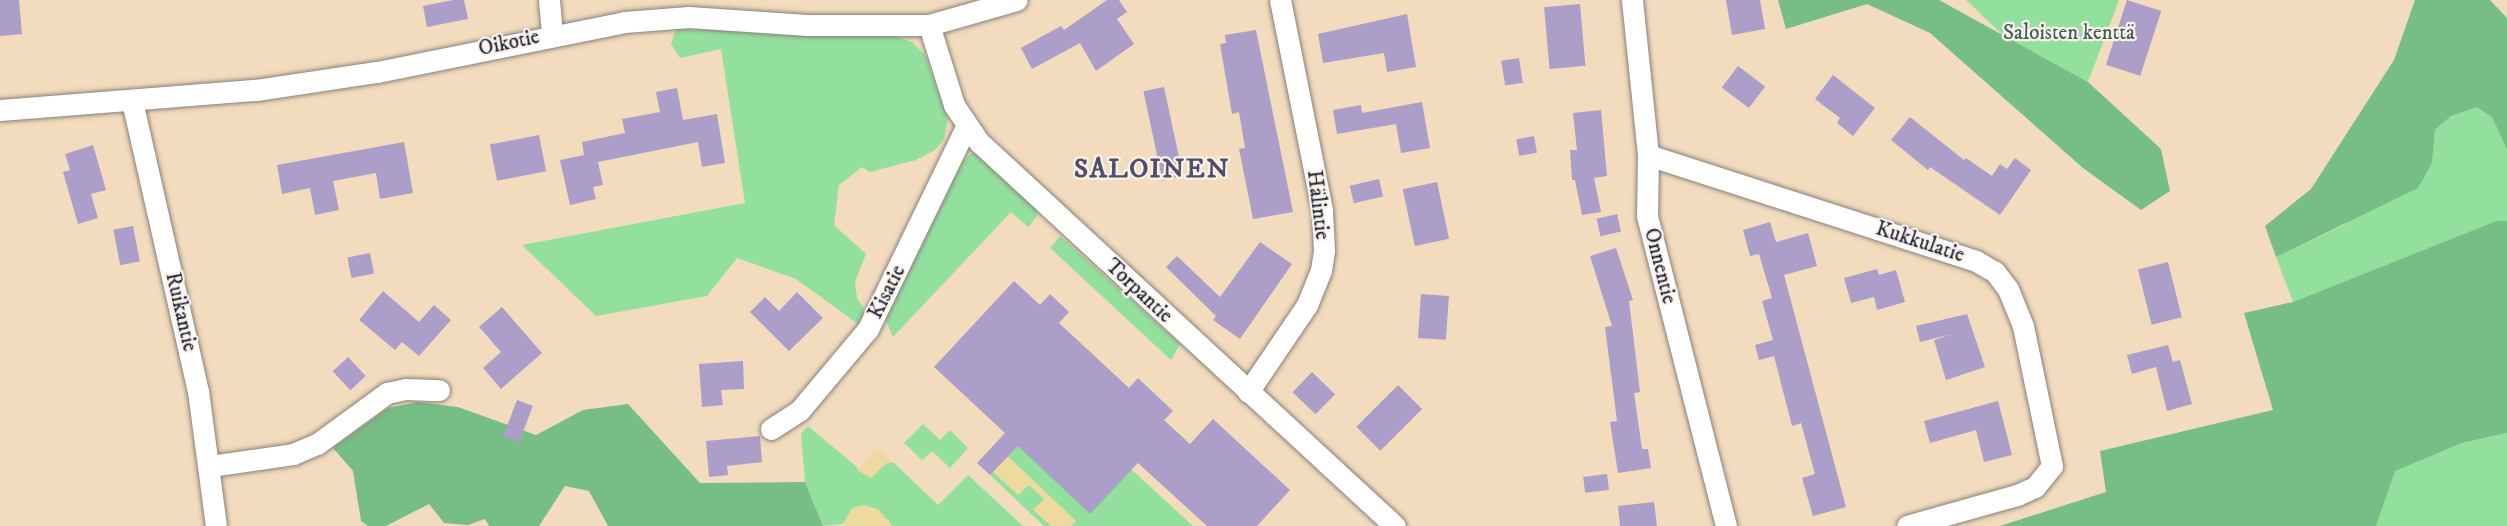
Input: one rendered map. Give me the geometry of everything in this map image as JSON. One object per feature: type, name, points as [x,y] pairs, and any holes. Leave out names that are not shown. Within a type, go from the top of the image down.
[{"type":"street","points":[[549,0],[552,34]]},
{"type":"street","name":"Oikotie","points":[[0,110],[256,90],[376,72],[552,34],[689,17],[840,26],[929,25],[1017,0]]},
{"type":"street","name":"Hälintie","points":[[1248,392],[1307,305],[1321,270],[1324,250],[1322,210],[1280,0]]},
{"type":"street","name":"Onnentie","points":[[1632,0],[1648,155],[1647,216],[1726,526]]},
{"type":"street","name":"Torpantie","points":[[929,25],[945,83],[966,127],[1050,210],[1395,526]]},
{"type":"street","name":"Ruikantie","points":[[132,101],[185,327],[210,466],[216,526]]},
{"type":"street","name":"Kisatie","points":[[771,429],[805,405],[868,329],[966,127]]},
{"type":"street","name":"Kukkulatie","points":[[1648,155],[1976,261],[1995,272],[2008,289],[2023,326],[2052,466],[2035,487],[2017,495],[1908,526]]},
{"type":"street","points":[[210,466],[293,454],[317,444],[387,393],[406,388],[439,390]]},
{"type":"green space","points":[[1778,0],[1939,0],[2088,82],[2161,149],[2170,191],[2141,210],[2083,168],[1930,33],[1867,4],[1786,29]]},
{"type":"green space","name":"Saloisten kenttä","points":[[1966,0],[2119,0],[2088,82],[2004,36]]},
{"type":"green space","points":[[2415,0],[2490,0],[2507,18],[2507,150],[2492,117],[2477,107],[2451,116],[2435,130],[2432,163],[2418,188],[2276,257],[2265,226],[2311,189],[2394,60]]},
{"type":"green space","points":[[676,29],[893,35],[912,42],[925,55],[948,119],[944,139],[935,150],[916,160],[870,172],[862,167],[839,185],[834,225],[866,254],[855,282],[857,298],[865,310],[858,324],[796,279],[737,258],[707,296],[596,316],[522,245],[745,203],[721,49],[680,58],[671,44]]},
{"type":"green space","points":[[2477,106],[2492,117],[2507,150],[2507,221],[2496,221],[2293,302],[2276,257],[2344,225],[2432,163],[2435,130],[2451,116]]},
{"type":"green space","points":[[973,152],[1037,210],[1037,216],[1028,227],[1011,212],[893,337],[886,321],[888,314],[958,166]]},
{"type":"green space","points":[[2496,221],[2507,221],[2507,433],[2462,443],[2395,471],[2376,526],[2000,526],[2106,492],[2100,451],[2273,410],[2244,313],[2293,302]]},
{"type":"green space","points":[[1060,236],[1180,344],[1171,360],[1050,248]]},
{"type":"green space","points":[[418,402],[458,407],[536,435],[583,410],[628,404],[700,483],[805,482],[823,526],[608,526],[589,491],[565,486],[539,526],[489,526],[485,519],[468,525],[444,523],[429,504],[386,526],[368,526],[361,521],[353,471],[333,448],[388,408]]},
{"type":"green space","points":[[923,424],[940,440],[950,430],[968,448],[950,468],[932,451],[922,460],[904,443]]},
{"type":"green space","points":[[808,426],[870,478],[887,463],[894,463],[938,505],[968,475],[1023,526],[892,526],[888,519],[823,526],[805,482],[801,434]]},
{"type":"green space","points":[[1005,433],[1132,470],[1193,526],[1044,526],[990,475],[1003,461]]},
{"type":"green space","points":[[2507,433],[2507,526],[2376,526],[2394,471],[2462,443]]},
{"type":"sand","points":[[995,444],[1076,521],[1071,526],[1051,526],[1033,510],[1044,499],[1029,485],[1018,495],[993,472],[1003,461]]},
{"type":"sand","points":[[877,449],[894,463],[887,463],[871,478],[857,470]]},
{"type":"sand","points":[[863,505],[878,509],[892,526],[842,526],[852,508]]},
{"type":"building","points":[[0,0],[19,0],[22,34],[0,36]]},
{"type":"building","points":[[464,0],[468,19],[427,27],[423,6]]},
{"type":"building","points":[[1107,0],[1119,0],[1127,12],[1117,19],[1134,44],[1096,71],[1080,43],[1032,69],[1021,48],[1061,26],[1064,30]]},
{"type":"building","points":[[1726,0],[1760,0],[1765,29],[1732,35]]},
{"type":"building","points":[[2127,0],[2161,11],[2140,76],[2106,65]]},
{"type":"building","points":[[1580,4],[1585,66],[1550,69],[1544,7]]},
{"type":"building","points":[[1407,14],[1416,67],[1387,72],[1384,53],[1323,63],[1318,34]]},
{"type":"building","points":[[1256,30],[1293,212],[1253,219],[1239,149],[1245,148],[1239,112],[1232,114],[1220,44],[1226,43],[1225,35]]},
{"type":"building","points":[[1519,58],[1523,83],[1505,86],[1501,61]]},
{"type":"building","points":[[1738,66],[1765,86],[1749,108],[1722,88]]},
{"type":"building","points":[[1833,75],[1875,108],[1853,136],[1837,123],[1840,118],[1815,99]]},
{"type":"building","points":[[1164,87],[1183,176],[1162,180],[1143,91]]},
{"type":"building","points":[[677,88],[683,120],[717,114],[725,163],[702,167],[698,142],[598,162],[603,185],[593,187],[596,199],[570,205],[560,160],[584,155],[582,142],[625,133],[622,119],[660,112],[656,92]]},
{"type":"building","points":[[1422,102],[1430,148],[1401,153],[1396,124],[1337,134],[1333,110],[1361,105],[1362,113]]},
{"type":"building","points":[[1601,110],[1607,176],[1594,178],[1601,212],[1582,215],[1575,180],[1572,180],[1570,150],[1577,150],[1573,113]]},
{"type":"building","points":[[1910,117],[1964,160],[1966,158],[1992,176],[2000,164],[2007,169],[2015,158],[2031,170],[2000,215],[1930,167],[1928,170],[1891,140]]},
{"type":"building","points":[[539,135],[546,171],[497,181],[490,145]]},
{"type":"building","points":[[1534,136],[1537,153],[1519,156],[1516,139]]},
{"type":"building","points":[[404,142],[413,193],[380,199],[376,173],[333,181],[339,210],[315,215],[310,188],[282,194],[277,165]]},
{"type":"building","points":[[93,145],[106,190],[91,194],[98,218],[78,224],[63,172],[70,170],[65,154]]},
{"type":"building","points":[[1379,179],[1383,197],[1354,203],[1350,186]]},
{"type":"building","points":[[1437,182],[1449,239],[1415,246],[1403,189]]},
{"type":"building","points":[[1617,214],[1621,232],[1601,236],[1597,219]]},
{"type":"building","points":[[1770,222],[1776,242],[1808,233],[1817,266],[1784,275],[1846,507],[1813,516],[1802,478],[1815,474],[1801,423],[1792,426],[1774,356],[1759,360],[1755,345],[1773,340],[1762,301],[1772,298],[1759,254],[1750,256],[1743,230]]},
{"type":"building","points":[[133,226],[140,261],[120,265],[113,230]]},
{"type":"building","points":[[1260,242],[1292,264],[1240,339],[1213,320],[1216,316],[1166,267],[1177,256],[1220,297]]},
{"type":"building","points":[[1616,248],[1633,300],[1629,301],[1640,392],[1634,393],[1642,449],[1648,449],[1651,468],[1618,473],[1610,422],[1617,421],[1605,327],[1612,326],[1590,256]]},
{"type":"building","points":[[370,253],[374,274],[351,278],[347,257]]},
{"type":"building","points":[[2168,262],[2182,317],[2152,325],[2138,269]]},
{"type":"building","points":[[1877,269],[1879,275],[1896,270],[1905,302],[1877,310],[1874,297],[1851,303],[1844,278]]},
{"type":"building","points":[[1014,281],[1040,305],[1050,294],[1069,312],[1059,323],[1129,388],[1138,378],[1173,411],[1164,420],[1190,444],[1213,419],[1290,490],[1257,526],[1207,526],[1138,463],[1090,514],[1018,446],[990,475],[977,463],[1005,433],[934,367]]},
{"type":"building","points":[[383,291],[419,322],[434,305],[451,320],[419,356],[402,342],[395,350],[359,320]]},
{"type":"building","points":[[797,292],[823,318],[789,351],[750,312],[765,297],[779,311]]},
{"type":"building","points":[[1421,294],[1449,296],[1446,340],[1418,338]]},
{"type":"building","points":[[502,307],[542,353],[501,389],[483,368],[501,352],[479,327]]},
{"type":"building","points":[[1967,314],[1985,367],[1946,380],[1934,340],[1952,334],[1920,342],[1916,326]]},
{"type":"building","points":[[2168,345],[2173,362],[2180,360],[2192,404],[2167,411],[2156,367],[2132,374],[2127,355]]},
{"type":"building","points":[[348,357],[366,376],[350,390],[333,371]]},
{"type":"building","points":[[743,361],[744,389],[721,390],[723,405],[702,407],[699,364]]},
{"type":"building","points":[[1312,372],[1335,394],[1316,414],[1293,392]]},
{"type":"building","points":[[1398,385],[1422,409],[1380,451],[1356,427]]},
{"type":"building","points":[[517,400],[533,406],[519,443],[503,436]]},
{"type":"building","points":[[1998,401],[2012,455],[1984,462],[1976,430],[1930,443],[1924,421]]},
{"type":"building","points":[[760,436],[762,462],[727,466],[728,475],[709,477],[706,441]]},
{"type":"building","points":[[1607,474],[1609,490],[1585,493],[1583,477]]},
{"type":"building","points":[[1654,502],[1657,526],[1620,526],[1618,506]]},
{"type":"district","name":"SALOINEN","points":[[1152,170]]}]
